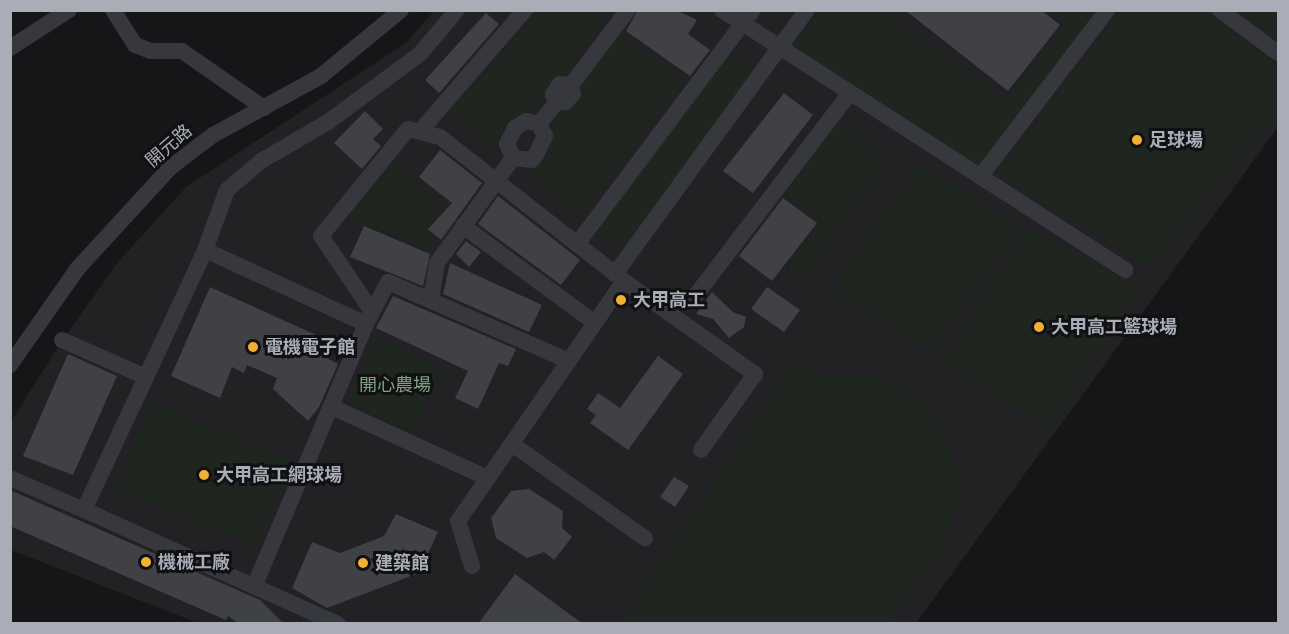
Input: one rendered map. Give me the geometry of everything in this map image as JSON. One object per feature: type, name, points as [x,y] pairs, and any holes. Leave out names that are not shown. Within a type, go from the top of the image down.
[{"type":"street","points":[[10,48],[69,10]]},
{"type":"street","points":[[113,10],[135,45],[151,51],[182,51],[264,108]]},
{"type":"street","name":"開元路","points":[[10,365],[78,268],[171,167],[213,135],[321,76],[401,10]]},
{"type":"street","points":[[84,510],[205,249],[227,190],[261,161],[328,122],[420,54],[456,10]]},
{"type":"street","points":[[421,130],[525,10]]},
{"type":"street","points":[[539,124],[556,103],[565,102],[573,94],[571,85],[628,10]]},
{"type":"street","points":[[722,10],[777,48],[1126,270]]},
{"type":"street","points":[[577,244],[753,10]]},
{"type":"street","points":[[472,566],[458,521],[595,323],[620,277],[777,48],[807,10]]},
{"type":"street","points":[[980,177],[1107,10]]},
{"type":"street","points":[[1220,10],[1278,52]]},
{"type":"street","points":[[662,308],[696,295],[849,94]]},
{"type":"street","points":[[526,121],[539,124],[544,129],[544,143],[536,155],[532,160],[513,158],[507,144],[515,128],[526,121]]},
{"type":"street","points":[[255,584],[332,407],[371,310],[321,236],[408,129],[421,130],[440,137],[620,277],[755,374],[701,450]]},
{"type":"street","points":[[431,300],[437,263],[513,158]]},
{"type":"street","points":[[463,226],[595,323]]},
{"type":"street","points":[[205,249],[366,324]]},
{"type":"street","points":[[366,324],[388,282],[569,361]]},
{"type":"street","points":[[62,340],[146,377]]},
{"type":"street","points":[[332,407],[488,478]]},
{"type":"street","points":[[512,444],[645,538]]},
{"type":"street","points":[[10,478],[255,584],[338,624]]},
{"type":"shaded area","name":"大甲高工","points":[[434,11],[1278,11],[1278,127],[916,623],[198,623],[11,550],[10,423],[64,338],[118,262],[186,187],[407,42]]},
{"type":"green space","points":[[540,11],[586,11],[602,24],[537,106],[507,122],[496,147],[451,111]]},
{"type":"green space","points":[[820,11],[882,11],[1006,100],[1066,25],[1048,11],[1096,11],[977,168],[791,50]]},
{"type":"green space","name":"足球場","points":[[1121,11],[1203,11],[1278,66],[1278,106],[1148,266],[998,174]]},
{"type":"green space","points":[[1239,11],[1278,11],[1278,38]]},
{"type":"green space","points":[[619,35],[684,82],[581,214],[532,176],[532,171],[547,153],[552,125]]},
{"type":"green space","points":[[723,51],[756,75],[626,253],[595,228]]},
{"type":"green space","points":[[836,124],[878,153],[872,162],[880,168],[805,276],[789,267],[823,221],[785,192]]},
{"type":"green space","points":[[398,165],[440,208],[424,228],[436,239],[430,250],[348,215]]},
{"type":"green space","points":[[919,165],[1018,225],[932,352],[832,290]]},
{"type":"green space","name":"大甲高工籃球場","points":[[1030,228],[1137,290],[1048,429],[943,361]]},
{"type":"green space","name":"開心農場","points":[[374,336],[441,367],[415,432],[347,403]]},
{"type":"green space","points":[[796,363],[819,377],[861,375],[893,384],[928,410],[947,438],[960,492],[944,545],[889,623],[620,623]]},
{"type":"green space","name":"大甲高工網球場","points":[[154,403],[291,462],[254,547],[116,488]]},
{"type":"building","points":[[638,10],[676,10],[697,20],[688,34],[710,50],[690,76],[626,31]]},
{"type":"building","points":[[905,10],[1041,10],[1060,25],[1008,91]]},
{"type":"building","points":[[486,13],[499,24],[439,93],[425,80]]},
{"type":"building","points":[[784,93],[813,115],[753,193],[723,171]]},
{"type":"building","points":[[365,111],[383,129],[373,139],[381,146],[362,169],[334,143]]},
{"type":"building","points":[[440,150],[482,183],[441,240],[428,229],[452,203],[419,177]]},
{"type":"building","points":[[498,196],[580,260],[561,285],[478,224]]},
{"type":"building","points":[[783,198],[817,223],[772,281],[739,256]]},
{"type":"building","points":[[364,226],[430,254],[423,286],[350,257]]},
{"type":"building","points":[[466,241],[481,252],[469,267],[456,254]]},
{"type":"building","points":[[450,263],[542,305],[529,332],[443,294]]},
{"type":"building","name":"電機電子館","points":[[210,287],[325,339],[319,354],[338,364],[319,407],[308,421],[273,389],[277,378],[247,365],[244,373],[232,367],[220,398],[171,376]]},
{"type":"building","points":[[767,287],[800,310],[784,332],[751,309]]},
{"type":"building","points":[[712,292],[733,312],[746,317],[744,327],[729,338],[713,319],[696,314]]},
{"type":"building","points":[[393,296],[516,349],[508,366],[499,363],[478,409],[455,398],[468,371],[376,328]]},
{"type":"building","points":[[68,354],[117,376],[73,475],[23,456]]},
{"type":"building","points":[[658,356],[683,374],[628,450],[590,423],[596,415],[587,409],[598,393],[620,408]]},
{"type":"building","points":[[674,477],[689,486],[675,507],[660,497]]},
{"type":"building","points":[[529,489],[563,511],[562,528],[572,537],[554,560],[544,552],[527,558],[496,538],[491,518],[511,491]]},
{"type":"building","name":"機械工廠","points":[[10,490],[260,600],[284,624],[239,624],[228,616],[226,620],[10,526]]},
{"type":"building","name":"建築館","points":[[396,514],[438,532],[419,573],[327,608],[292,588],[312,542],[340,553],[384,536]]},
{"type":"building","points":[[515,574],[583,624],[478,624]]},
{"type":"place","name":"足球場","points":[[1137,140]]},
{"type":"place","name":"大甲高工","points":[[621,300]]},
{"type":"place","name":"大甲高工籃球場","points":[[1039,327]]},
{"type":"place","name":"電機電子館","points":[[253,347]]},
{"type":"place","name":"大甲高工網球場","points":[[204,475]]},
{"type":"place","name":"機械工廠","points":[[146,562]]},
{"type":"place","name":"建築館","points":[[363,563]]}]
